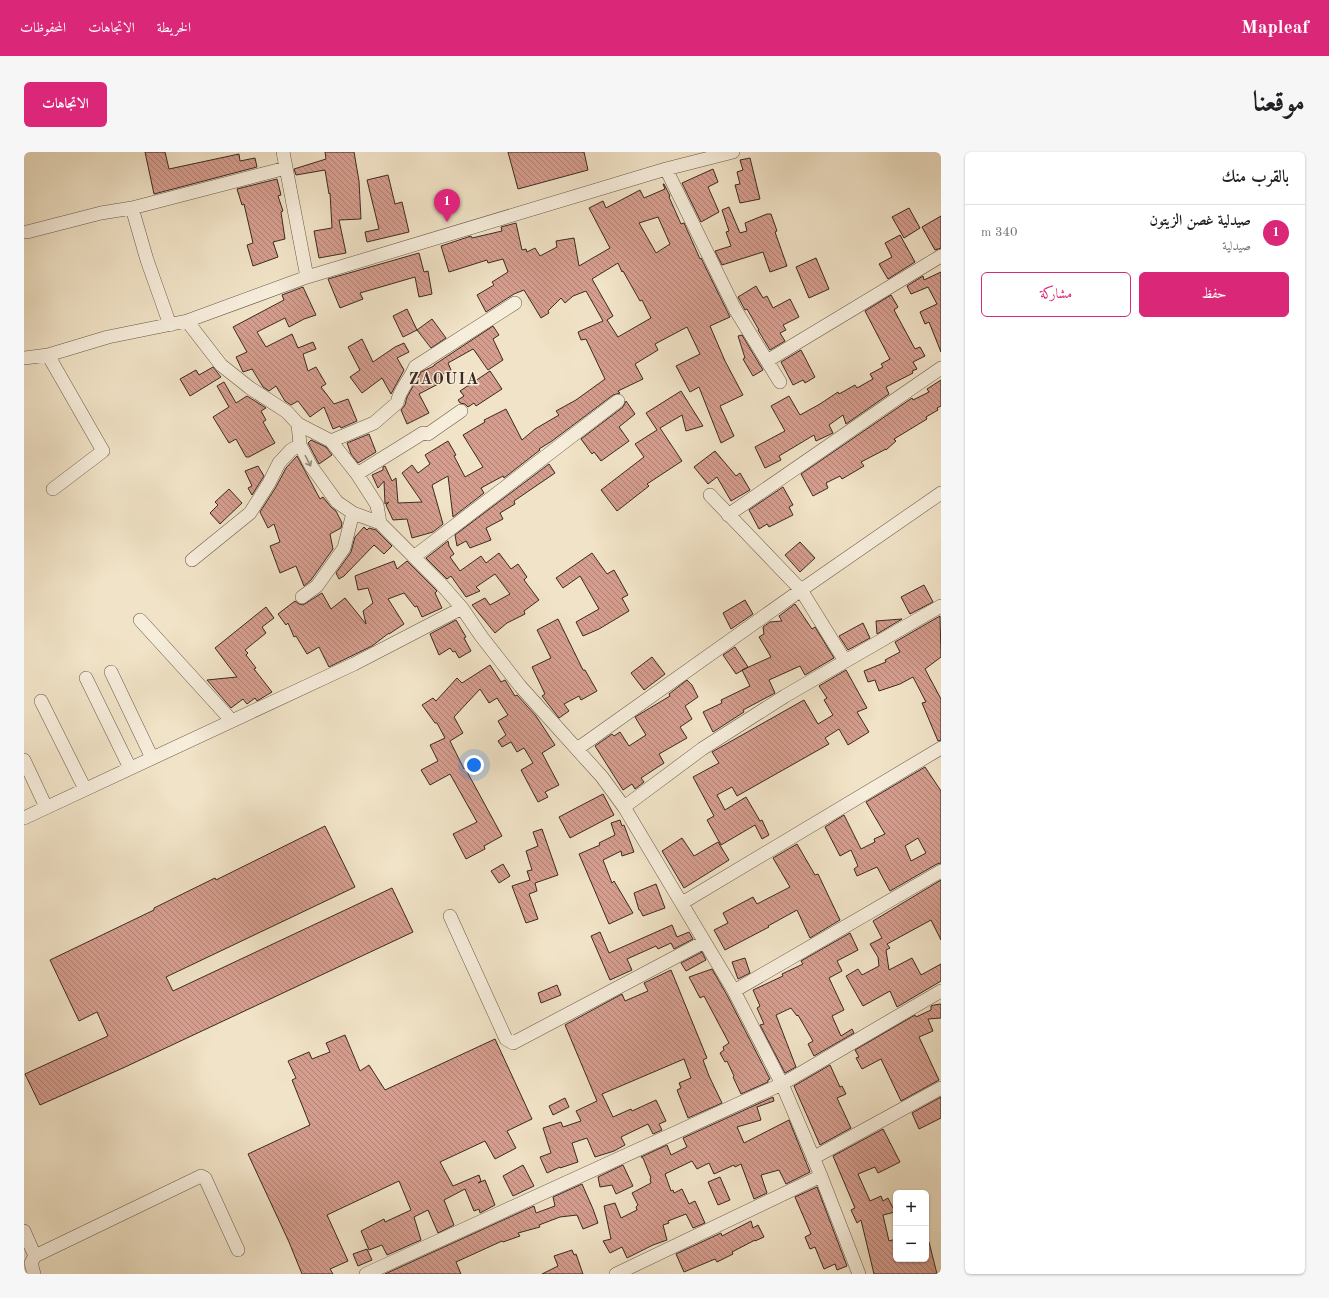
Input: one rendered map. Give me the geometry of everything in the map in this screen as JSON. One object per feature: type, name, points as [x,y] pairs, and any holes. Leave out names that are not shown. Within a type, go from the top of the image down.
[{"type":"street","points":[[283,152],[307,277]]},
{"type":"street","points":[[24,358],[48,355],[108,337],[187,321],[307,277],[666,169],[733,152]]},
{"type":"street","points":[[27,232],[101,213],[132,208],[286,168]]},
{"type":"street","points":[[666,169],[735,310],[780,382]]},
{"type":"street","points":[[132,208],[147,260],[170,325]]},
{"type":"street","points":[[766,361],[941,256]]},
{"type":"street","points":[[331,442],[374,423],[397,403],[398,395],[412,376],[415,367],[515,302]]},
{"type":"street","points":[[187,321],[221,365],[250,388],[287,412],[298,424],[331,442],[357,474],[377,505],[380,523]]},
{"type":"street","points":[[48,355],[102,451],[53,489]]},
{"type":"street","points":[[728,515],[941,368]]},
{"type":"street","points":[[415,556],[618,401]]},
{"type":"street","points":[[357,474],[423,433],[428,434],[461,412]]},
{"type":"street","points":[[298,424],[300,445],[311,466],[337,502],[353,514],[380,523],[415,556],[462,608],[481,636],[520,686],[602,777],[624,808],[734,992],[782,1084],[821,1176],[856,1273]]},
{"type":"street","points":[[192,560],[250,513],[269,483],[279,463],[291,450],[300,445]]},
{"type":"street","points":[[577,749],[941,493]]},
{"type":"street","points":[[710,496],[801,590],[845,661]]},
{"type":"street","points":[[302,597],[317,586],[344,548],[353,514]]},
{"type":"street","points":[[624,808],[702,749],[785,696],[941,606]]},
{"type":"street","points":[[24,818],[354,664],[462,608]]},
{"type":"street","points":[[140,620],[232,721]]},
{"type":"street","points":[[111,672],[152,758]]},
{"type":"street","points":[[86,678],[130,768]]},
{"type":"street","points":[[41,702],[85,789]]},
{"type":"street","points":[[682,903],[941,748]]},
{"type":"street","points":[[24,760],[46,807]]},
{"type":"street","points":[[734,992],[941,871]]},
{"type":"street","points":[[450,916],[506,1039],[514,1043],[704,942]]},
{"type":"street","points":[[366,1274],[782,1084],[941,991]]},
{"type":"street","points":[[813,1158],[941,1088]]},
{"type":"street","points":[[34,1274],[31,1262],[35,1256],[201,1176],[205,1178],[238,1250]]},
{"type":"street","points":[[616,1274],[821,1176]]},
{"type":"street","points":[[24,1231],[35,1256]]},
{"type":"building","points":[[145,152],[165,152],[169,169],[239,154],[240,161],[255,158],[257,167],[154,194]]},
{"type":"building","points":[[325,152],[354,152],[359,181],[361,219],[339,220],[346,253],[319,258],[314,231],[332,228],[330,193],[329,194],[325,170],[296,175],[294,169],[326,159]]},
{"type":"building","points":[[508,152],[584,152],[588,170],[518,189]]},
{"type":"building","points":[[750,158],[760,199],[740,203],[735,185],[740,184],[737,172],[743,170],[740,160]]},
{"type":"building","points":[[713,169],[718,182],[708,187],[719,212],[701,222],[682,183]]},
{"type":"building","points":[[388,175],[395,204],[402,202],[409,232],[367,242],[365,232],[379,229],[367,180]]},
{"type":"building","points":[[277,179],[281,195],[278,196],[283,211],[281,212],[285,239],[273,242],[278,257],[253,266],[247,245],[253,243],[244,204],[242,205],[237,189]]},
{"type":"building","points":[[663,184],[670,196],[669,197],[681,224],[684,223],[700,259],[701,258],[730,317],[710,326],[725,361],[743,395],[720,406],[734,436],[721,443],[699,387],[690,392],[676,366],[700,354],[687,327],[655,344],[658,350],[635,364],[643,379],[618,391],[620,393],[613,395],[552,441],[539,449],[540,450],[504,478],[503,476],[481,488],[484,493],[453,517],[448,476],[432,485],[443,524],[433,532],[412,538],[407,519],[393,520],[386,505],[389,502],[385,504],[384,481],[378,488],[372,475],[383,470],[383,467],[385,466],[392,481],[396,478],[398,503],[422,502],[402,473],[412,465],[418,473],[430,464],[425,455],[448,441],[456,455],[454,456],[465,477],[483,467],[463,435],[485,422],[484,420],[506,409],[522,440],[535,429],[559,415],[556,411],[576,400],[605,379],[586,339],[581,340],[578,332],[603,321],[586,291],[573,296],[565,303],[561,298],[548,311],[549,313],[541,318],[524,290],[514,294],[486,312],[477,295],[494,285],[492,282],[508,272],[503,259],[488,263],[487,260],[449,272],[441,246],[471,236],[472,238],[502,231],[501,227],[516,223],[522,250],[526,249],[527,252],[535,248],[540,256],[557,247],[556,241],[574,238],[579,266],[610,248],[589,208],[603,201],[606,208],[640,190],[644,198],[665,189]],"holes":[[[658,217],[670,244],[656,253],[639,223]],[[618,263],[640,301],[642,300],[651,318],[618,337],[607,320],[613,316],[592,279]]]},
{"type":"building","points":[[729,207],[740,233],[747,231],[745,223],[767,214],[771,214],[777,231],[775,232],[787,266],[770,272],[763,252],[722,265],[715,251],[731,246],[726,232],[729,231],[722,210]]},
{"type":"building","points":[[909,208],[920,228],[904,238],[892,217]]},
{"type":"building","points":[[941,216],[941,248],[935,250],[922,227]]},
{"type":"building","points":[[900,235],[915,262],[888,279],[879,264],[892,257],[885,243]]},
{"type":"building","points":[[419,253],[424,272],[428,271],[432,294],[419,297],[415,277],[360,293],[363,299],[340,308],[328,279]]},
{"type":"building","points":[[816,258],[829,289],[809,298],[796,267]]},
{"type":"building","points":[[941,272],[941,352],[929,322],[925,324],[920,312],[937,304],[928,287],[911,294],[907,286],[923,276],[924,280]]},
{"type":"building","points":[[756,286],[763,298],[767,296],[773,308],[790,299],[799,317],[783,325],[786,330],[780,333],[785,341],[770,350],[747,309],[745,310],[738,297]]},
{"type":"building","points":[[303,287],[316,315],[304,319],[289,327],[285,318],[257,332],[266,347],[292,334],[298,348],[313,342],[316,349],[303,354],[308,371],[316,367],[326,384],[321,387],[334,404],[348,399],[357,421],[341,428],[340,426],[333,429],[324,407],[310,417],[298,401],[291,405],[285,401],[276,386],[269,391],[263,387],[252,369],[243,372],[236,357],[247,352],[233,327],[284,300],[282,295]]},
{"type":"building","points":[[891,295],[898,307],[894,310],[915,349],[920,347],[925,356],[913,362],[917,369],[912,371],[913,373],[886,387],[889,394],[846,424],[843,415],[829,425],[833,433],[816,441],[814,435],[779,456],[781,460],[765,468],[755,447],[785,431],[771,406],[789,396],[800,415],[838,392],[839,394],[855,385],[857,388],[873,379],[870,374],[883,367],[881,364],[890,359],[865,311]]},
{"type":"building","points":[[407,309],[417,330],[403,337],[393,316]]},
{"type":"building","points":[[432,319],[446,338],[431,348],[417,330]]},
{"type":"building","points":[[493,326],[499,335],[493,339],[503,360],[488,370],[473,349],[448,363],[451,370],[439,376],[442,382],[419,394],[429,413],[407,424],[401,410],[405,405],[407,397],[421,372],[434,366]]},
{"type":"building","points":[[742,335],[763,370],[753,376],[743,359],[745,358],[738,336]]},
{"type":"building","points":[[362,339],[373,362],[395,347],[404,343],[409,352],[397,358],[404,370],[391,394],[382,378],[362,393],[350,377],[360,370],[348,347]]},
{"type":"building","points":[[801,350],[815,377],[805,383],[803,380],[793,385],[781,362]]},
{"type":"building","points":[[213,367],[221,377],[190,396],[180,379],[196,370],[199,375]]},
{"type":"building","points":[[490,371],[502,389],[476,406],[474,403],[468,407],[465,404],[460,403],[458,400],[464,396],[460,391]]},
{"type":"building","points":[[941,380],[941,406],[937,408],[938,410],[926,417],[927,419],[894,439],[896,441],[886,450],[861,462],[864,466],[842,479],[840,476],[826,483],[828,488],[813,496],[801,474],[912,398],[913,400],[929,392],[927,389]]},
{"type":"building","points":[[224,382],[236,403],[247,396],[266,408],[261,411],[266,420],[263,422],[275,443],[249,457],[246,457],[236,439],[229,443],[213,417],[229,407],[217,386]]},
{"type":"building","points":[[681,391],[703,426],[686,431],[682,415],[660,428],[682,461],[647,484],[649,486],[617,511],[601,490],[644,457],[635,444],[657,430],[646,413]]},
{"type":"building","points":[[626,401],[635,414],[619,427],[629,441],[601,461],[594,452],[592,454],[581,439],[623,407]]},
{"type":"building","points":[[369,434],[376,452],[358,463],[351,454],[347,443]]},
{"type":"building","points":[[311,440],[326,447],[332,455],[319,464],[308,443]]},
{"type":"building","points":[[715,451],[736,476],[740,473],[750,490],[731,501],[717,477],[708,484],[694,467]]},
{"type":"building","points":[[297,456],[320,499],[323,497],[336,511],[342,523],[341,528],[330,534],[333,549],[311,580],[304,586],[296,566],[280,573],[270,546],[280,542],[274,524],[268,528],[260,512],[286,468]]},
{"type":"building","points":[[549,464],[555,473],[514,501],[515,504],[500,513],[503,519],[486,528],[491,540],[470,548],[466,541],[457,546],[455,535]]},
{"type":"building","points":[[258,466],[264,476],[252,495],[248,488],[252,486],[245,471]]},
{"type":"building","points":[[783,487],[793,505],[789,507],[793,515],[769,527],[767,524],[759,529],[749,510]]},
{"type":"building","points":[[229,489],[242,503],[220,524],[210,513],[218,505],[215,502]]},
{"type":"building","points":[[364,527],[367,530],[369,528],[376,530],[392,546],[384,554],[374,545],[344,576],[339,579],[336,573],[351,552],[355,537]]},
{"type":"building","points":[[448,541],[454,554],[450,557],[460,571],[481,556],[486,563],[499,553],[511,569],[518,564],[527,577],[524,580],[539,600],[524,611],[525,614],[507,623],[495,633],[472,605],[485,598],[490,605],[510,594],[495,574],[476,587],[480,591],[466,597],[451,576],[447,579],[426,558]]},
{"type":"building","points":[[800,542],[815,558],[800,572],[785,555]]},
{"type":"building","points":[[592,553],[607,574],[614,570],[628,595],[622,598],[629,611],[599,629],[583,636],[576,622],[599,609],[580,576],[563,588],[556,578]]},
{"type":"building","points":[[394,561],[397,569],[407,561],[437,591],[435,593],[442,608],[422,617],[417,606],[415,607],[404,593],[388,599],[404,624],[372,646],[329,667],[319,647],[307,654],[296,636],[294,637],[288,623],[286,625],[278,614],[295,601],[303,605],[322,593],[331,609],[345,598],[366,624],[363,611],[373,603],[368,588],[358,590],[355,576]]},
{"type":"building","points":[[924,585],[933,602],[910,614],[901,597]]},
{"type":"building","points":[[745,600],[753,614],[731,629],[723,613]]},
{"type":"building","points":[[795,604],[812,629],[815,627],[834,658],[805,675],[800,666],[769,680],[775,693],[743,710],[744,712],[713,732],[703,712],[722,703],[721,700],[750,686],[742,670],[771,657],[759,637],[764,634],[763,627],[770,622],[782,621],[779,616]]},
{"type":"building","points":[[266,607],[274,618],[262,627],[266,633],[245,650],[248,653],[246,655],[256,668],[254,669],[272,692],[257,701],[255,698],[247,704],[243,699],[231,708],[207,680],[237,677],[215,648]]},
{"type":"building","points":[[940,616],[941,657],[925,669],[941,699],[941,740],[938,741],[922,703],[926,702],[913,677],[900,684],[879,691],[875,680],[868,682],[864,671],[886,662],[885,660],[900,652],[895,642]]},
{"type":"building","points":[[558,619],[583,670],[585,670],[597,691],[581,700],[579,696],[564,704],[569,711],[559,718],[542,696],[545,694],[532,667],[551,658],[537,630]]},
{"type":"building","points":[[902,619],[877,634],[876,621]]},
{"type":"building","points":[[456,620],[466,637],[464,638],[471,651],[459,658],[455,651],[453,652],[450,648],[439,655],[430,634]]},
{"type":"building","points":[[863,623],[870,638],[848,650],[839,636]]},
{"type":"building","points":[[735,647],[748,667],[736,674],[723,655]]},
{"type":"building","points":[[652,657],[665,674],[644,690],[631,673]]},
{"type":"building","points":[[490,665],[501,682],[505,680],[515,696],[517,695],[536,716],[555,745],[542,753],[559,785],[545,792],[548,797],[538,802],[521,770],[533,763],[524,748],[517,752],[511,742],[502,747],[498,741],[506,735],[498,721],[508,715],[497,698],[489,703],[480,689],[454,717],[463,733],[450,741],[502,836],[484,846],[485,849],[466,859],[453,834],[477,822],[450,774],[430,785],[421,770],[438,761],[430,745],[445,738],[437,723],[435,723],[422,705],[433,698],[436,701],[457,678],[462,683]]},
{"type":"building","points":[[846,670],[867,708],[857,712],[869,732],[848,745],[839,729],[825,738],[829,744],[737,796],[732,787],[717,795],[725,810],[746,797],[760,821],[762,820],[769,835],[762,839],[755,825],[721,845],[707,820],[714,816],[693,777],[719,763],[712,752],[804,700],[818,724],[833,715],[824,700],[827,698],[819,686]]},
{"type":"building","points":[[687,680],[692,685],[698,697],[685,706],[692,719],[680,727],[687,738],[659,754],[664,763],[641,778],[644,782],[635,789],[632,784],[623,790],[595,746],[612,734],[614,736],[620,732],[629,746],[646,735],[635,717],[670,696],[669,694]]},
{"type":"building","points":[[925,767],[941,791],[941,863],[890,891],[877,867],[857,876],[854,869],[858,866],[851,850],[840,856],[825,827],[844,815],[861,849],[875,842],[874,839],[885,834],[866,802]],"holes":[[[918,838],[926,853],[911,861],[905,846]]]},
{"type":"building","points":[[603,794],[614,815],[570,838],[559,817]]},
{"type":"building","points":[[620,820],[622,826],[624,825],[634,852],[622,856],[621,851],[603,860],[612,883],[614,881],[633,913],[609,924],[579,854],[600,845],[599,843],[615,835],[611,823]]},
{"type":"building","points":[[325,826],[355,887],[166,977],[173,991],[392,888],[413,932],[123,1068],[40,1105],[25,1074],[108,1036],[97,1012],[79,1021],[50,960],[154,910],[154,908],[215,878],[216,880]]},
{"type":"building","points":[[542,829],[558,875],[535,883],[537,891],[529,894],[538,919],[526,923],[512,886],[530,880],[527,871],[532,870],[526,851],[538,846],[533,832]]},
{"type":"building","points":[[682,838],[694,856],[718,842],[729,860],[684,888],[662,851]]},
{"type":"building","points":[[797,844],[815,875],[818,874],[840,920],[810,938],[797,910],[768,926],[769,927],[725,950],[714,930],[728,923],[723,913],[753,897],[757,904],[790,887],[773,858]]},
{"type":"building","points":[[503,864],[510,876],[499,883],[491,871]]},
{"type":"building","points":[[941,880],[941,940],[931,920],[887,944],[890,948],[886,950],[889,970],[912,958],[921,975],[941,964],[941,981],[897,1007],[890,991],[863,1006],[846,976],[858,969],[862,975],[879,966],[878,957],[870,944],[882,938],[873,921]]},
{"type":"building","points":[[656,884],[665,908],[643,916],[639,910],[634,893]]},
{"type":"building","points":[[672,925],[677,937],[689,932],[693,939],[674,949],[671,943],[658,949],[656,946],[627,959],[632,970],[610,980],[591,936],[600,932],[609,953]]},
{"type":"building","points":[[850,933],[858,950],[837,961],[842,971],[829,978],[844,1010],[832,1016],[841,1036],[852,1029],[854,1033],[814,1056],[808,1044],[813,1041],[798,1015],[797,1016],[791,1008],[776,1015],[796,1067],[785,1073],[760,1025],[764,1024],[757,1008],[760,1006],[753,990],[783,976],[782,974],[803,964],[801,961]]},
{"type":"building","points":[[702,952],[706,960],[686,971],[681,963]]},
{"type":"building","points":[[745,958],[750,973],[738,979],[732,962]]},
{"type":"building","points":[[712,969],[770,1079],[768,1082],[741,1094],[727,1061],[725,1062],[720,1053],[724,1050],[723,1047],[729,1043],[704,996],[700,998],[689,977]]},
{"type":"building","points":[[671,970],[707,1058],[703,1060],[709,1076],[722,1103],[688,1118],[677,1090],[681,1088],[679,1083],[691,1078],[684,1059],[602,1094],[613,1117],[631,1109],[632,1111],[656,1100],[666,1121],[659,1124],[662,1130],[653,1134],[648,1124],[621,1137],[625,1145],[614,1151],[595,1157],[587,1138],[572,1143],[578,1162],[560,1167],[547,1173],[540,1157],[551,1153],[543,1128],[561,1122],[563,1127],[581,1121],[576,1111],[597,1101],[565,1025],[622,994],[625,1001],[648,991],[644,983]]},
{"type":"building","points":[[557,985],[561,995],[541,1003],[538,993]]},
{"type":"building","points":[[941,1004],[941,1018],[928,1019],[933,1031],[919,1037],[939,1080],[901,1101],[881,1059],[862,1069],[856,1058],[859,1057],[855,1050],[915,1015],[916,1017],[931,1010],[931,1006]]},
{"type":"building","points":[[345,1035],[360,1071],[369,1065],[385,1090],[495,1039],[532,1119],[507,1131],[516,1148],[495,1159],[485,1141],[440,1162],[453,1186],[479,1175],[481,1181],[478,1183],[485,1180],[495,1205],[480,1213],[479,1209],[474,1211],[465,1189],[444,1200],[454,1225],[438,1233],[428,1210],[414,1217],[421,1240],[387,1255],[382,1245],[369,1250],[361,1231],[384,1219],[385,1222],[411,1210],[399,1181],[327,1215],[348,1261],[330,1269],[333,1274],[302,1274],[289,1242],[248,1154],[310,1125],[292,1080],[296,1078],[288,1061],[309,1052],[312,1059],[330,1052],[326,1043]]},
{"type":"building","points":[[830,1065],[840,1087],[842,1086],[846,1094],[837,1098],[851,1128],[820,1145],[794,1086]]},
{"type":"building","points":[[773,1097],[774,1101],[757,1107],[761,1120],[737,1127],[744,1143],[789,1120],[810,1172],[786,1184],[779,1170],[761,1175],[767,1193],[754,1199],[741,1164],[735,1167],[734,1165],[714,1174],[709,1163],[697,1169],[692,1161],[665,1174],[671,1191],[673,1190],[674,1193],[682,1189],[689,1204],[695,1201],[705,1223],[693,1228],[686,1214],[668,1221],[669,1223],[663,1225],[667,1240],[627,1258],[622,1247],[610,1253],[603,1241],[611,1239],[604,1206],[615,1203],[621,1218],[637,1210],[636,1207],[638,1205],[632,1193],[651,1183],[651,1178],[643,1158],[641,1157],[667,1145],[671,1155],[687,1147],[683,1138]]},
{"type":"building","points":[[941,1097],[941,1118],[919,1129],[912,1113]]},
{"type":"building","points":[[565,1098],[569,1107],[553,1115],[549,1106]]},
{"type":"building","points":[[883,1129],[900,1162],[878,1173],[875,1167],[858,1174],[870,1201],[881,1196],[883,1201],[888,1198],[893,1208],[893,1212],[883,1215],[889,1241],[893,1240],[893,1262],[929,1262],[929,1242],[937,1274],[874,1274],[861,1220],[857,1223],[851,1210],[855,1208],[833,1156]]},
{"type":"building","points":[[523,1165],[534,1186],[513,1196],[503,1176]]},
{"type":"building","points":[[623,1165],[633,1186],[616,1194],[612,1185],[600,1187],[598,1177]]},
{"type":"building","points":[[720,1177],[730,1200],[718,1205],[708,1182]]},
{"type":"building","points":[[582,1184],[598,1223],[583,1229],[577,1215],[560,1217],[539,1225],[540,1227],[518,1233],[520,1236],[503,1242],[502,1241],[456,1262],[461,1274],[385,1274],[534,1206],[536,1213],[555,1206],[553,1197]]},
{"type":"building","points":[[817,1187],[847,1266],[837,1270],[835,1264],[824,1269],[815,1247],[810,1249],[805,1237],[811,1234],[795,1197]]},
{"type":"building","points":[[751,1221],[753,1228],[758,1225],[764,1237],[732,1252],[733,1254],[717,1262],[715,1259],[684,1272],[676,1254],[721,1233],[722,1236]]},
{"type":"building","points":[[367,1249],[372,1260],[358,1266],[353,1254]]},
{"type":"building","points":[[572,1250],[574,1255],[576,1254],[583,1274],[542,1274],[558,1266],[554,1256]]},
{"type":"place","name":"صيدلية غصن الزيتون","points":[[447,222]]},
{"type":"district","name":"ZAOUIA","points":[[444,380]]}]
